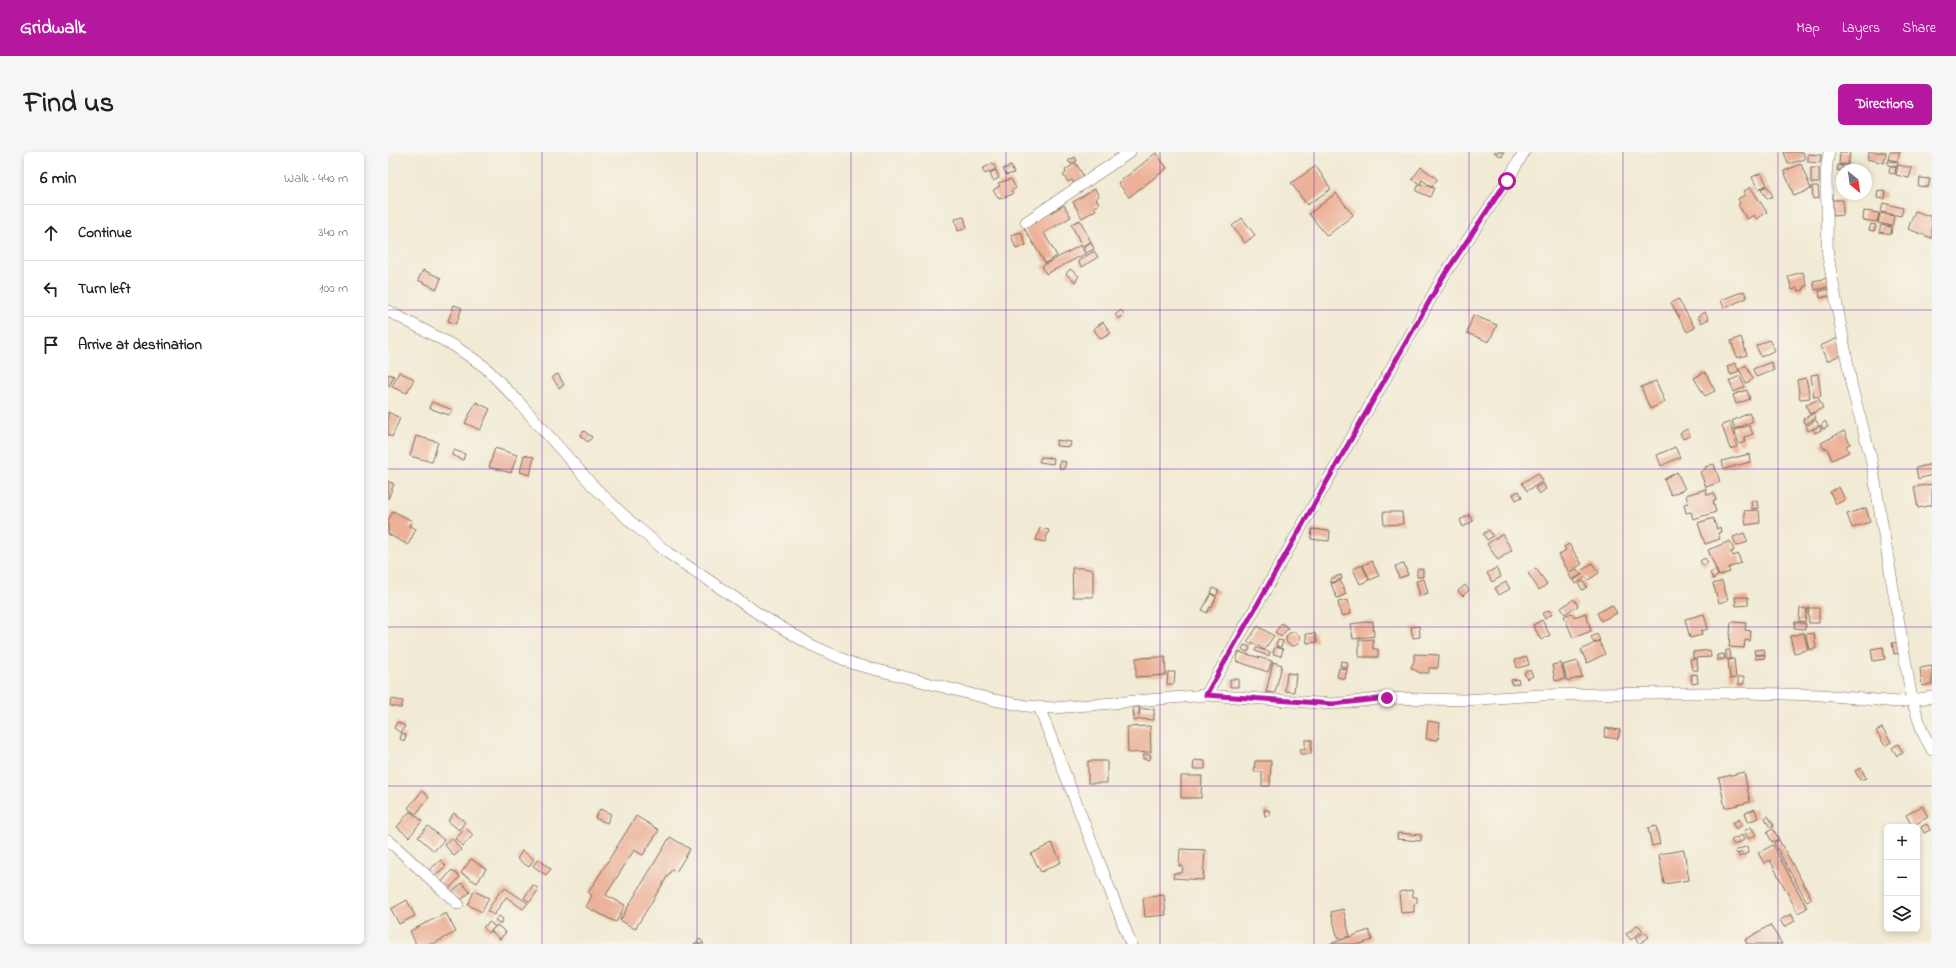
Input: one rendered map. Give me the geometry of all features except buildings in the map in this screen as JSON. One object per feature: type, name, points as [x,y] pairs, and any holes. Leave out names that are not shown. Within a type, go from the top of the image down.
[{"type":"street","points":[[1026,222],[1130,152]]},
{"type":"street","points":[[1206,695],[1443,277],[1507,181],[1524,152]]},
{"type":"street","points":[[1829,152],[1825,170],[1827,212],[1826,239],[1828,256],[1852,388],[1871,458],[1912,700],[1923,733],[1932,750]]},
{"type":"street","points":[[388,311],[456,347],[485,367],[516,399],[594,488],[631,522],[668,553],[762,616],[811,645],[854,664],[994,700],[1054,708],[1206,695],[1333,704],[1387,698],[1464,700],[1541,695],[1652,693],[1746,693],[1821,696],[1898,702],[1932,697]]},
{"type":"street","points":[[1039,707],[1131,944]]},
{"type":"street","points":[[388,840],[458,904]]},
{"type":"route","points":[[1387,698],[1367,699],[1333,704],[1206,695],[1443,277],[1507,181]]}]
